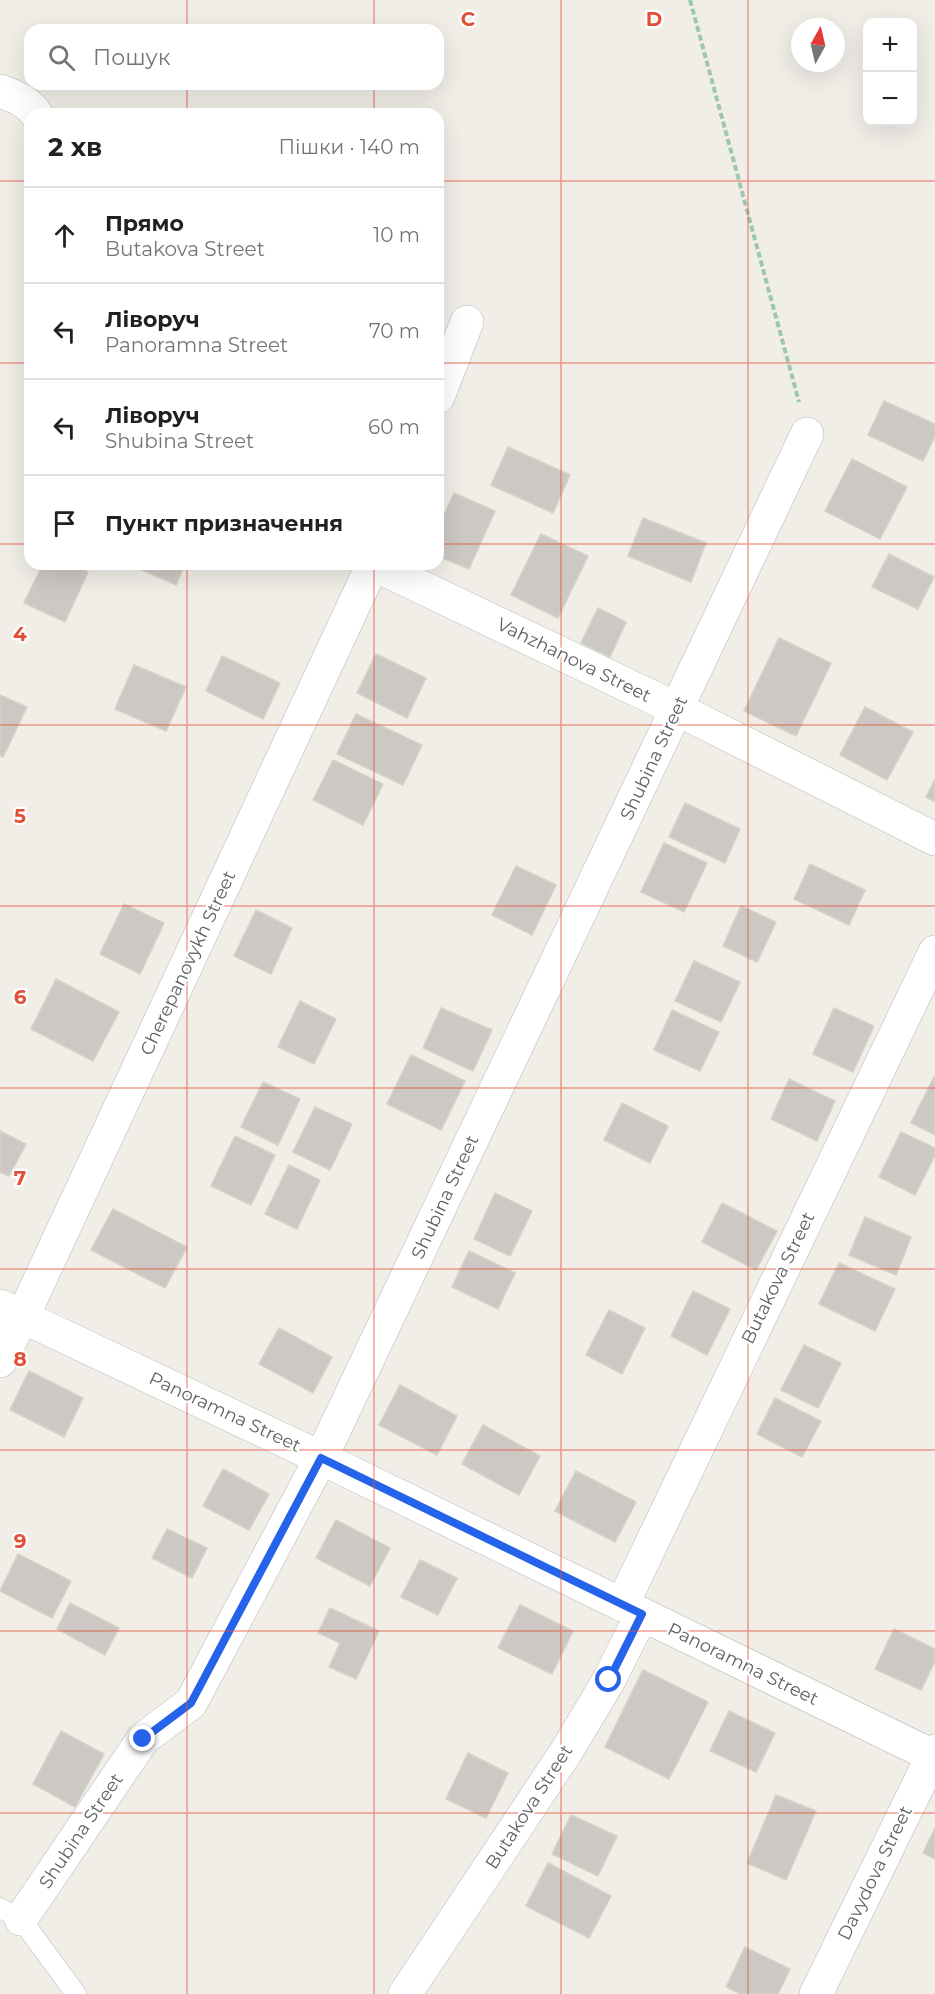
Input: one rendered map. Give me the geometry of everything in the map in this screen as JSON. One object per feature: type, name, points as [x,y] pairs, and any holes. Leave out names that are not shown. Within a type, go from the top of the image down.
[{"type":"street","points":[[0,91],[11,94],[32,108]]},
{"type":"street","points":[[444,381],[467,322]]},
{"type":"street","name":"Shubina Street","points":[[11,1913],[143,1739],[191,1703],[321,1458],[807,434]]},
{"type":"street","name":"Cherepanovykh Street","points":[[0,1361],[12,1311],[370,570]]},
{"type":"street","name":"Vahzhanova Street","points":[[385,570],[677,710],[935,839]]},
{"type":"street","name":"Butakova Street","points":[[405,1994],[566,1752],[609,1680],[632,1610],[935,952]]},
{"type":"street","name":"Panoramna Street","points":[[12,1311],[934,1755]]},
{"type":"street","name":"Davydova Street","points":[[816,1994],[934,1755]]},
{"type":"lane","points":[[11,1913],[76,1994]]},
{"type":"path","points":[[690,0],[807,434]]},
{"type":"building","points":[[884,401],[935,424],[935,436],[923,461],[868,435]]},
{"type":"building","points":[[508,447],[570,475],[553,513],[491,485]]},
{"type":"building","points":[[852,459],[907,487],[880,539],[825,511]]},
{"type":"building","points":[[454,493],[495,511],[469,569],[444,559],[444,515]]},
{"type":"building","points":[[643,518],[706,543],[691,582],[628,556]]},
{"type":"building","points":[[541,534],[588,556],[558,618],[511,595]]},
{"type":"building","points":[[889,554],[934,577],[918,609],[872,587]]},
{"type":"building","points":[[40,570],[84,570],[88,572],[65,622],[24,603]]},
{"type":"building","points":[[142,570],[182,570],[176,585]]},
{"type":"building","points":[[598,608],[626,622],[610,657],[581,643]]},
{"type":"building","points":[[779,638],[831,663],[796,736],[744,711]]},
{"type":"building","points":[[376,654],[426,678],[407,718],[357,693]]},
{"type":"building","points":[[222,656],[280,683],[263,719],[206,691]]},
{"type":"building","points":[[134,665],[186,687],[166,731],[115,709]]},
{"type":"building","points":[[0,695],[27,707],[3,757],[0,756]]},
{"type":"building","points":[[865,707],[913,732],[887,780],[840,755]]},
{"type":"building","points":[[356,714],[422,745],[403,785],[337,754]]},
{"type":"building","points":[[333,760],[383,784],[363,825],[313,800]]},
{"type":"building","points":[[935,779],[935,802],[926,797]]},
{"type":"building","points":[[685,803],[740,829],[725,863],[669,837]]},
{"type":"building","points":[[664,843],[707,863],[684,912],[641,892]]},
{"type":"building","points":[[810,864],[865,890],[849,925],[794,899]]},
{"type":"building","points":[[516,866],[556,885],[532,935],[492,915]]},
{"type":"building","points":[[124,904],[164,923],[140,974],[100,954]]},
{"type":"building","points":[[741,906],[776,922],[757,962],[723,946]]},
{"type":"building","points":[[256,910],[292,928],[271,974],[234,956]]},
{"type":"building","points":[[694,961],[740,982],[721,1022],[675,1001]]},
{"type":"building","points":[[56,979],[119,1012],[93,1061],[31,1029]]},
{"type":"building","points":[[300,1001],[336,1019],[314,1064],[278,1047]]},
{"type":"building","points":[[441,1008],[492,1030],[473,1071],[423,1048]]},
{"type":"building","points":[[834,1008],[874,1026],[853,1072],[813,1054]]},
{"type":"building","points":[[672,1010],[719,1032],[700,1071],[654,1050]]},
{"type":"building","points":[[411,1055],[465,1081],[441,1130],[387,1104]]},
{"type":"building","points":[[935,1078],[935,1135],[911,1123]]},
{"type":"building","points":[[789,1079],[835,1101],[817,1141],[771,1119]]},
{"type":"building","points":[[263,1082],[300,1099],[278,1145],[241,1127]]},
{"type":"building","points":[[622,1103],[668,1126],[650,1163],[604,1140]]},
{"type":"building","points":[[315,1107],[352,1124],[330,1170],[293,1152]]},
{"type":"building","points":[[0,1131],[26,1144],[9,1176],[0,1172]]},
{"type":"building","points":[[901,1132],[935,1148],[935,1155],[915,1195],[879,1177]]},
{"type":"building","points":[[235,1136],[275,1155],[251,1205],[211,1186]]},
{"type":"building","points":[[289,1165],[320,1180],[297,1229],[265,1214]]},
{"type":"building","points":[[495,1193],[532,1211],[510,1256],[474,1239]]},
{"type":"building","points":[[722,1203],[777,1231],[756,1270],[702,1242]]},
{"type":"building","points":[[113,1209],[187,1247],[165,1288],[91,1250]]},
{"type":"building","points":[[865,1217],[911,1237],[896,1275],[849,1255]]},
{"type":"building","points":[[469,1251],[515,1273],[498,1309],[452,1287]]},
{"type":"building","points":[[839,1263],[895,1289],[875,1331],[819,1304]]},
{"type":"building","points":[[693,1291],[730,1309],[707,1355],[671,1336]]},
{"type":"building","points":[[609,1310],[645,1328],[622,1374],[586,1355]]},
{"type":"building","points":[[279,1328],[332,1357],[313,1393],[259,1364]]},
{"type":"building","points":[[804,1345],[841,1363],[818,1408],[781,1390]]},
{"type":"building","points":[[29,1371],[83,1398],[64,1437],[10,1410]]},
{"type":"building","points":[[400,1385],[457,1416],[437,1455],[379,1425]]},
{"type":"building","points":[[775,1398],[821,1421],[802,1457],[757,1434]]},
{"type":"building","points":[[483,1425],[540,1456],[519,1495],[462,1464]]},
{"type":"building","points":[[223,1469],[269,1494],[249,1530],[203,1506]]},
{"type":"building","points":[[576,1471],[636,1502],[615,1542],[555,1511]]},
{"type":"building","points":[[336,1520],[390,1548],[370,1586],[316,1558]]},
{"type":"building","points":[[167,1529],[207,1548],[192,1578],[152,1558]]},
{"type":"building","points":[[18,1554],[71,1581],[52,1618],[0,1591]]},
{"type":"building","points":[[420,1560],[457,1578],[438,1615],[401,1597]]},
{"type":"building","points":[[70,1603],[119,1628],[105,1655],[57,1629]]},
{"type":"building","points":[[520,1605],[573,1631],[552,1674],[498,1648]]},
{"type":"building","points":[[330,1608],[379,1631],[356,1679],[329,1667],[340,1643],[318,1633]]},
{"type":"building","points":[[894,1629],[935,1649],[935,1661],[921,1690],[875,1669]]},
{"type":"building","points":[[643,1670],[708,1702],[669,1779],[605,1747]]},
{"type":"building","points":[[729,1711],[775,1733],[756,1772],[710,1751]]},
{"type":"building","points":[[61,1731],[104,1754],[75,1807],[33,1784]]},
{"type":"building","points":[[468,1753],[508,1773],[486,1818],[446,1799]]},
{"type":"building","points":[[776,1795],[816,1811],[786,1880],[747,1863]]},
{"type":"building","points":[[571,1815],[617,1836],[598,1876],[552,1854]]},
{"type":"building","points":[[935,1828],[935,1859],[923,1853]]},
{"type":"building","points":[[548,1863],[611,1896],[589,1938],[526,1906]]},
{"type":"building","points":[[745,1947],[790,1969],[778,1994],[741,1994],[726,1987]]},
{"type":"route","points":[[143,1739],[191,1703],[321,1458],[642,1614],[609,1680]]}]
